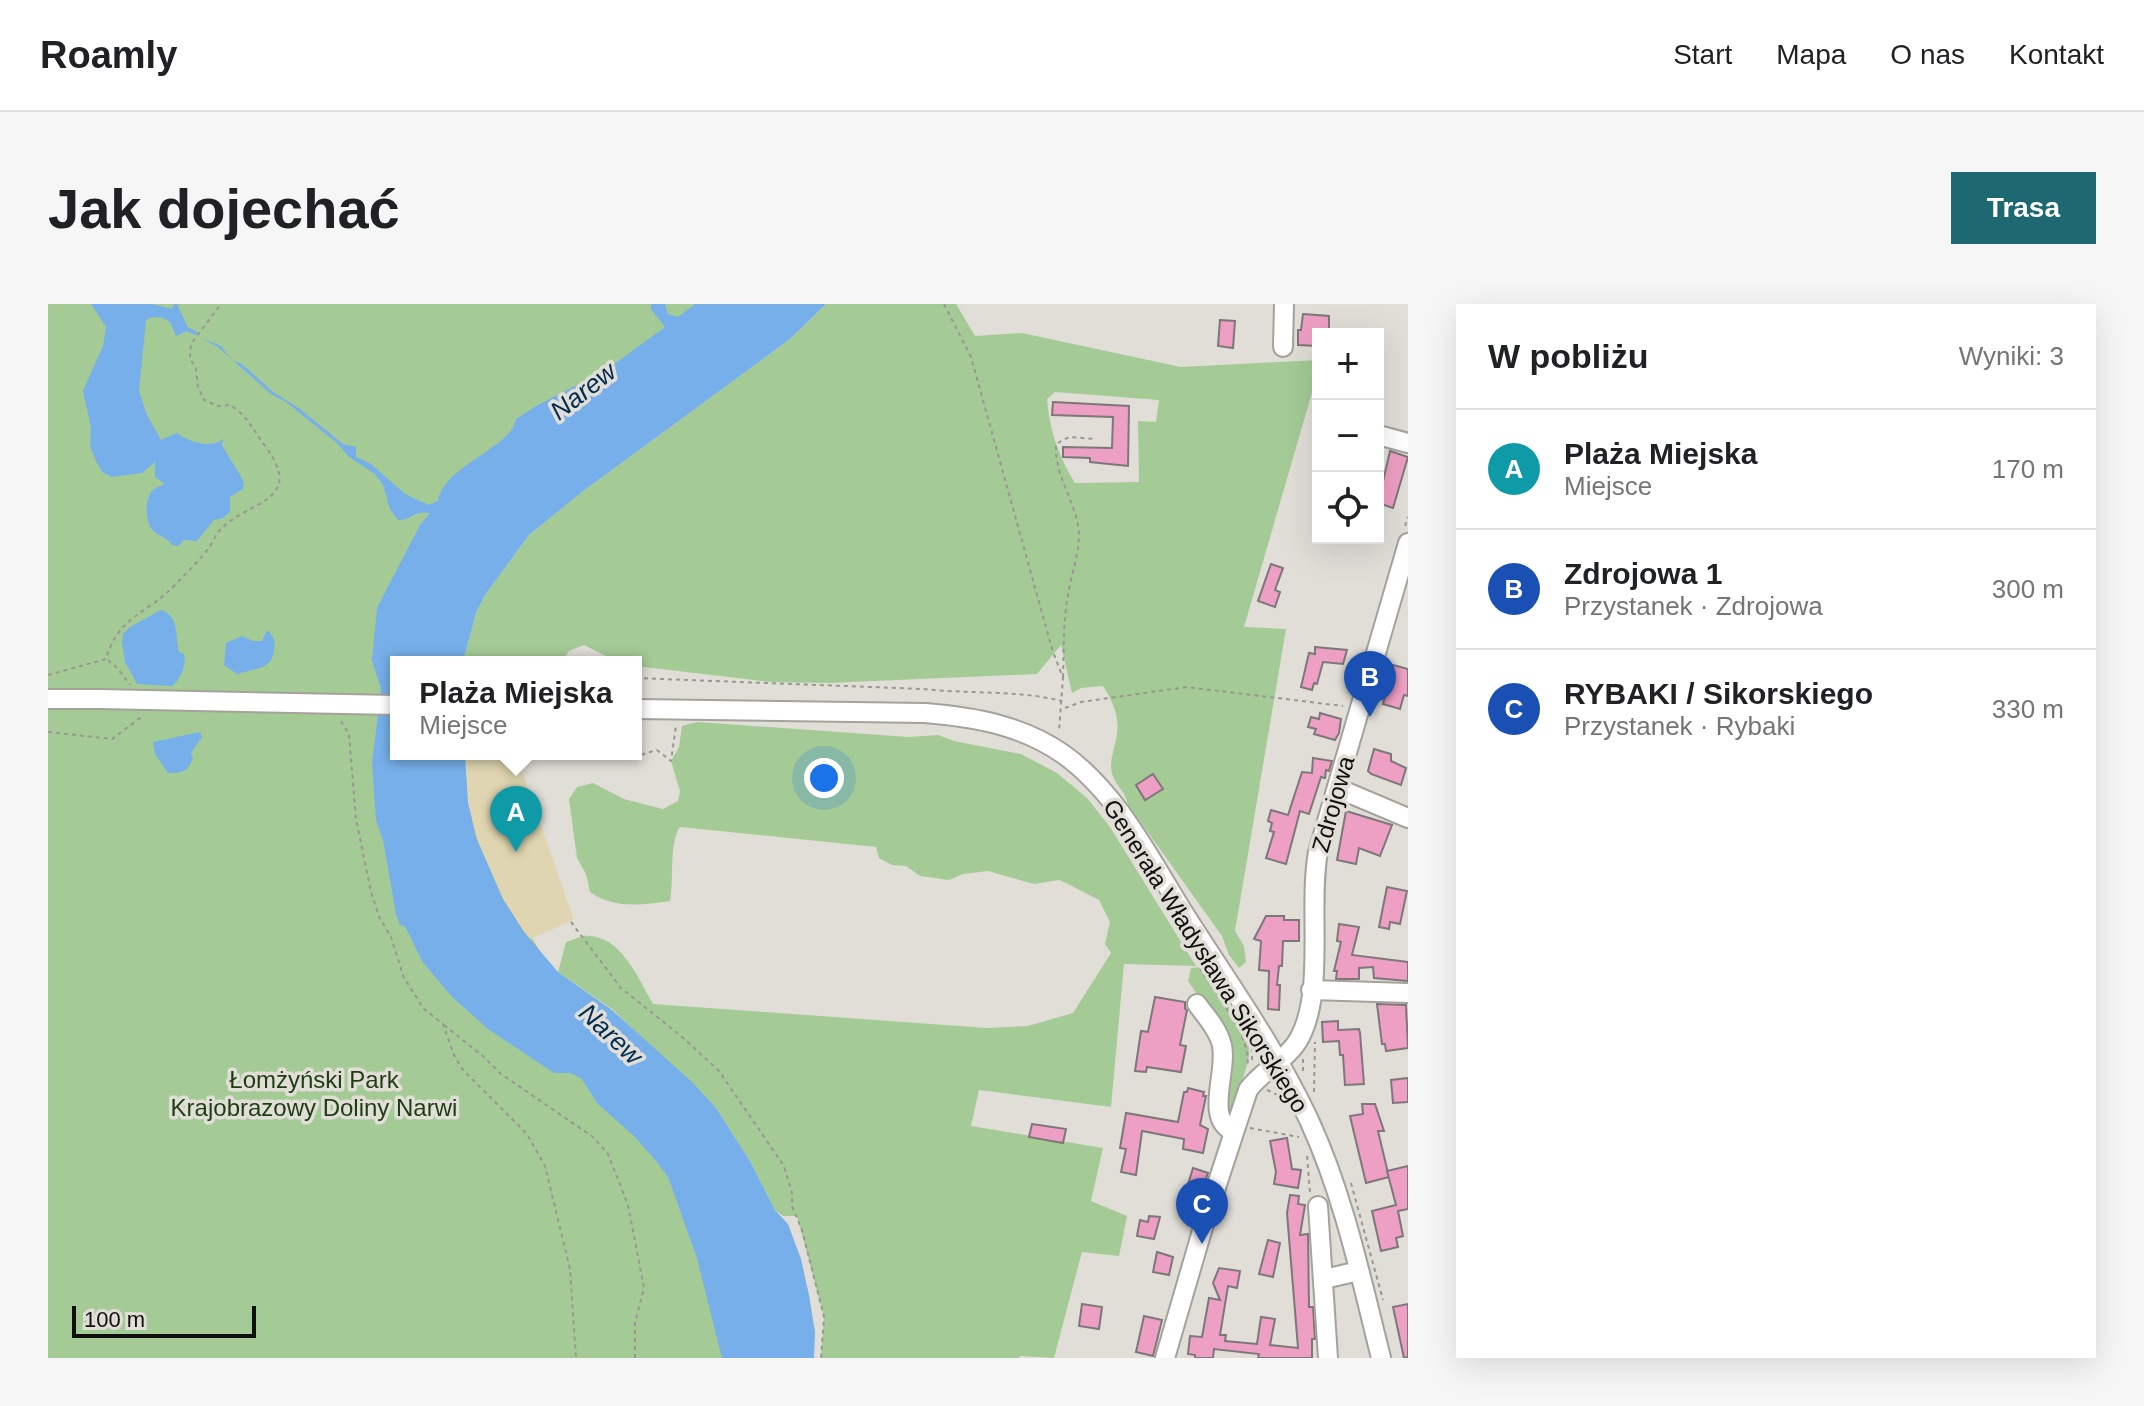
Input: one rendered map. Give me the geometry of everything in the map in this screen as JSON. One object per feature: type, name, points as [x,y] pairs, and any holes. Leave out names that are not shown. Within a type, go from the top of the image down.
[{"type":"street","points":[[1283,347],[1284,304]]},
{"type":"street","points":[[1384,437],[1408,443]]},
{"type":"street","name":"Zdrojowa","points":[[1257,1078],[1295,1046],[1308,1013],[1316,863],[1408,543]]},
{"type":"street","points":[[48,699],[390,705]]},
{"type":"street","name":"Generała Władysława Sikorskiego","points":[[642,709],[946,715],[995,723],[1051,746],[1088,775],[1117,809],[1296,1095],[1338,1192],[1381,1358]]},
{"type":"street","points":[[1337,788],[1408,818]]},
{"type":"street","points":[[1311,990],[1408,993]]},
{"type":"street","points":[[1197,1004],[1221,1042],[1224,1064],[1219,1092],[1221,1123],[1238,1129]]},
{"type":"street","points":[[1165,1358],[1248,1090],[1257,1078]]},
{"type":"street","points":[[1315,1204],[1324,1279],[1328,1358]]},
{"type":"street","points":[[1324,1279],[1359,1271]]},
{"type":"path","points":[[48,675],[106,659],[115,635],[130,619],[173,587],[206,552],[220,530],[266,501],[275,491],[280,477],[276,460],[251,423],[230,405],[218,406],[204,400],[198,387],[196,369],[190,358],[191,344],[221,304]]},
{"type":"path","points":[[944,304],[971,357],[1052,649],[1063,678]]},
{"type":"path","points":[[1051,746],[1058,735],[1063,709],[1067,597],[1079,538],[1077,517],[1059,475],[1056,444],[1069,437],[1096,439]]},
{"type":"path","points":[[642,678],[923,689],[1042,696],[1063,701]]},
{"type":"path","points":[[1063,709],[1081,702],[1187,687],[1360,708]]},
{"type":"path","points":[[642,754],[657,750],[671,761],[678,709]]},
{"type":"path","points":[[48,732],[112,739],[137,719],[152,713]]},
{"type":"path","points":[[338,718],[349,734],[356,819],[371,892],[409,987],[424,1009],[501,1074],[593,1137],[608,1154],[628,1205],[644,1288],[635,1323],[635,1358]]},
{"type":"path","points":[[571,922],[621,988],[719,1071],[784,1166],[792,1193],[792,1206],[802,1230],[824,1317],[821,1358]]},
{"type":"path","points":[[1198,961],[1245,1042],[1249,1059],[1246,1070],[1257,1078],[1262,1087],[1283,1101]]},
{"type":"path","points":[[443,1024],[463,1070],[527,1134],[545,1166],[570,1269],[576,1358]]},
{"type":"path","points":[[1314,1095],[1315,1043]]},
{"type":"path","points":[[1238,1129],[1300,1137],[1294,1125]]},
{"type":"path","points":[[1306,1149],[1315,1204]]},
{"type":"path","points":[[1348,1176],[1362,1216],[1385,1305]]},
{"type":"green space","name":"Łomżyński Park Krajobrazowy Doliny Narwi","points":[[48,304],[789,304],[640,413],[402,656],[390,656],[390,760],[454,760],[487,865],[562,987],[714,1167],[767,1358],[48,1358]]},
{"type":"green space","points":[[826,304],[956,304],[975,336],[1022,333],[1181,367],[1312,360],[1312,393],[1244,627],[1286,629],[1235,931],[1244,946],[1246,962],[1239,968],[1229,955],[1222,936],[1127,803],[1112,771],[1117,732],[1113,704],[1103,686],[1081,688],[1072,693],[1061,645],[1037,674],[829,683],[771,682],[642,667],[642,656],[606,656],[584,645],[569,651],[566,656],[465,656],[476,613],[485,595],[529,535],[582,492],[790,339]],"holes":[[[1055,392],[1159,400],[1156,422],[1138,421],[1139,482],[1075,483],[1056,442],[1047,399]]]},
{"type":"green space","points":[[697,722],[909,737],[938,735],[1021,754],[1057,773],[1087,798],[1110,827],[1196,966],[1124,964],[1111,1107],[979,1090],[971,1126],[1103,1148],[1091,1201],[1127,1216],[1119,1256],[1082,1252],[1054,1358],[821,1358],[824,1317],[797,1216],[783,1216],[775,1210],[750,1161],[716,1108],[612,1009],[558,972],[566,942],[584,936],[597,937],[618,949],[653,1004],[987,1028],[1028,1026],[1073,1013],[1111,953],[1105,944],[1110,922],[1099,900],[1059,880],[1034,884],[988,871],[963,874],[949,880],[920,876],[906,866],[892,865],[879,858],[876,847],[680,827],[673,851],[670,901],[618,903],[590,892],[586,874],[577,858],[569,799],[577,787],[593,783],[624,799],[663,809],[678,801],[680,791],[671,761],[679,747],[682,726]]},
{"type":"green space","points":[[1200,967],[1230,1009],[1248,1045],[1244,1076],[1229,1114],[1224,1118],[1210,1013],[1188,981],[1191,968]]},
{"type":"sand","points":[[465,760],[518,760],[574,920],[530,939],[509,909],[483,858],[469,804]]},
{"type":"water","points":[[91,304],[152,304],[172,309],[177,304],[189,330],[176,336],[167,320],[155,317],[146,320],[139,391],[147,415],[161,440],[177,433],[200,443],[213,444],[224,439],[222,445],[244,482],[243,489],[230,497],[230,512],[214,520],[197,541],[184,540],[178,546],[172,545],[154,532],[150,525],[146,510],[148,499],[153,490],[165,484],[155,477],[155,462],[142,473],[112,477],[102,472],[95,459],[90,445],[91,427],[83,391],[103,346],[106,327]]},
{"type":"water","name":"Narew","points":[[651,304],[665,304],[668,314],[678,317],[695,304],[826,304],[790,339],[582,492],[529,535],[485,595],[476,613],[465,656],[390,656],[390,760],[465,760],[468,802],[476,837],[503,899],[524,932],[558,972],[612,1010],[692,1082],[716,1108],[750,1161],[775,1210],[788,1224],[801,1259],[809,1295],[815,1332],[814,1358],[722,1358],[697,1258],[668,1177],[657,1162],[635,1137],[598,1104],[581,1078],[570,1073],[554,1073],[488,1029],[452,997],[422,961],[405,926],[400,925],[376,820],[372,763],[381,689],[372,660],[377,608],[420,525],[430,513],[398,520],[375,474],[349,457],[338,444],[286,402],[271,394],[233,360],[343,444],[356,447],[356,457],[371,464],[405,494],[429,505],[438,501],[452,477],[503,439],[516,419],[606,370],[665,327],[651,309]]},
{"type":"water","points":[[201,338],[221,346],[230,358],[218,347]]},
{"type":"water","points":[[161,610],[174,622],[179,652],[184,654],[185,662],[172,686],[137,684],[125,662],[123,634]]},
{"type":"water","points":[[267,630],[274,641],[271,661],[263,667],[237,674],[224,665],[226,643],[242,636],[262,641]]},
{"type":"water","points":[[200,732],[202,737],[191,753],[193,758],[187,769],[168,773],[155,754],[153,742]]},
{"type":"building","points":[[1303,314],[1329,316],[1329,328],[1312,328],[1312,346],[1298,345],[1298,330],[1301,330]]},
{"type":"building","points":[[1220,320],[1235,321],[1233,348],[1218,346]]},
{"type":"building","points":[[1053,402],[1129,406],[1128,466],[1090,462],[1090,458],[1063,457],[1063,447],[1112,448],[1113,417],[1052,415]]},
{"type":"building","points":[[1390,451],[1408,457],[1393,508],[1384,505],[1384,477]]},
{"type":"building","points":[[1271,564],[1283,568],[1275,590],[1280,592],[1275,607],[1258,601]]},
{"type":"building","points":[[1315,647],[1347,650],[1343,664],[1323,662],[1317,684],[1314,683],[1312,690],[1301,687],[1309,653],[1315,654]]},
{"type":"building","points":[[1393,665],[1408,669],[1408,696],[1404,695],[1400,709],[1383,704]]},
{"type":"building","points":[[1320,713],[1341,719],[1335,740],[1314,734],[1316,729],[1308,727],[1311,717],[1319,719]]},
{"type":"building","points":[[1374,749],[1391,754],[1391,761],[1406,768],[1401,785],[1368,771]]},
{"type":"building","points":[[1313,758],[1332,761],[1325,778],[1321,777],[1309,814],[1300,811],[1286,864],[1266,858],[1274,832],[1270,831],[1272,823],[1268,821],[1271,810],[1288,815],[1302,772],[1312,773]]},
{"type":"building","points":[[1153,774],[1163,789],[1145,800],[1136,785]]},
{"type":"building","points":[[1346,811],[1392,825],[1380,856],[1359,848],[1356,864],[1337,860]]},
{"type":"building","points":[[1387,887],[1407,891],[1400,924],[1390,922],[1389,929],[1379,927]]},
{"type":"building","points":[[1266,916],[1299,920],[1299,941],[1283,941],[1277,985],[1280,985],[1279,1010],[1268,1009],[1269,971],[1259,970],[1261,941],[1254,939]]},
{"type":"building","points":[[1339,924],[1359,927],[1352,955],[1408,962],[1408,981],[1374,978],[1373,967],[1359,968],[1359,979],[1336,979],[1337,971],[1334,971],[1341,942],[1337,941]]},
{"type":"building","points":[[1155,997],[1185,1002],[1187,1010],[1180,1045],[1186,1046],[1181,1072],[1147,1067],[1146,1072],[1135,1071],[1141,1031],[1148,1032]]},
{"type":"building","points":[[1377,1004],[1406,1005],[1408,1048],[1386,1051],[1385,1044],[1382,1044]]},
{"type":"building","points":[[1338,1021],[1338,1030],[1359,1029],[1364,1084],[1345,1085],[1339,1041],[1323,1042],[1322,1022]]},
{"type":"building","points":[[1408,1078],[1408,1102],[1393,1103],[1391,1080]]},
{"type":"building","points":[[1188,1088],[1204,1092],[1203,1096],[1206,1096],[1200,1125],[1208,1129],[1203,1153],[1183,1149],[1184,1139],[1142,1131],[1136,1175],[1121,1172],[1126,1149],[1120,1148],[1126,1113],[1178,1122],[1184,1092]]},
{"type":"building","points":[[1362,1104],[1375,1104],[1384,1131],[1378,1131],[1389,1177],[1366,1183],[1350,1116],[1363,1114]]},
{"type":"building","points":[[1032,1124],[1066,1129],[1063,1143],[1029,1137]]},
{"type":"building","points":[[1287,1138],[1292,1169],[1301,1170],[1298,1188],[1274,1184],[1276,1172],[1270,1141]]},
{"type":"building","points":[[1408,1166],[1408,1209],[1398,1211],[1403,1236],[1396,1238],[1398,1247],[1381,1251],[1372,1211],[1396,1205],[1387,1171]]},
{"type":"building","points":[[1193,1168],[1208,1173],[1196,1208],[1182,1204]]},
{"type":"building","points":[[1290,1195],[1299,1196],[1298,1204],[1305,1205],[1300,1235],[1308,1234],[1309,1307],[1313,1307],[1315,1339],[1312,1339],[1312,1358],[1258,1358],[1259,1354],[1214,1349],[1213,1358],[1195,1358],[1195,1355],[1188,1354],[1190,1336],[1202,1337],[1209,1298],[1220,1300],[1213,1283],[1219,1268],[1240,1271],[1237,1288],[1228,1286],[1220,1335],[1226,1335],[1225,1341],[1257,1344],[1261,1317],[1275,1319],[1270,1345],[1298,1348],[1287,1213]]},
{"type":"building","points":[[1149,1216],[1160,1217],[1154,1239],[1137,1236],[1140,1220],[1148,1222]]},
{"type":"building","points":[[1268,1240],[1280,1243],[1273,1277],[1259,1274]]},
{"type":"building","points":[[1157,1252],[1173,1257],[1169,1275],[1153,1272]]},
{"type":"building","points":[[1082,1304],[1102,1307],[1099,1329],[1079,1326]]},
{"type":"building","points":[[1408,1304],[1408,1357],[1404,1358],[1393,1307]]},
{"type":"building","points":[[1144,1316],[1162,1320],[1153,1356],[1136,1352]]},
{"type":"waterway","points":[[189,330],[195,333]]},
{"type":"place","name":"Zdrojowa 1","points":[[1370,717]]},
{"type":"place","name":"Plaża Miejska","points":[[516,852]]},
{"type":"place","name":"RYBAKI / Sikorskiego","points":[[1202,1244]]}]
